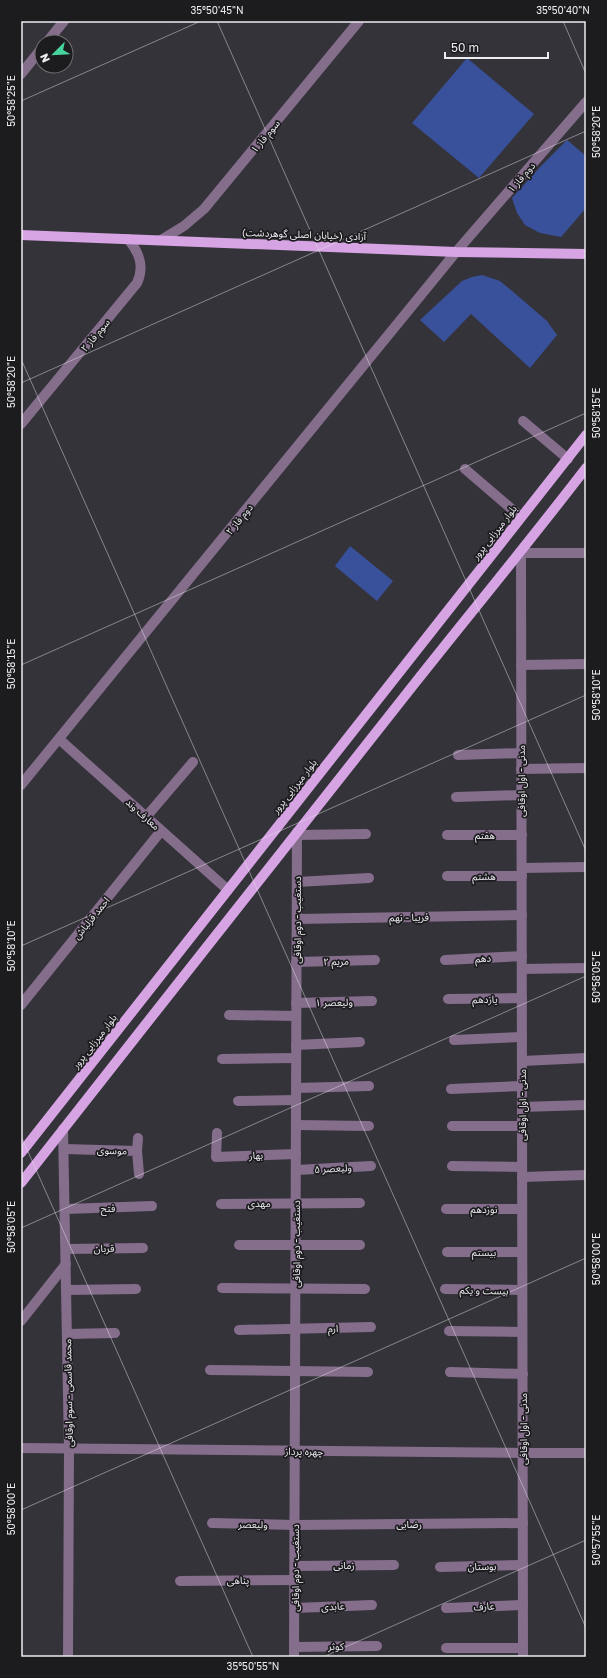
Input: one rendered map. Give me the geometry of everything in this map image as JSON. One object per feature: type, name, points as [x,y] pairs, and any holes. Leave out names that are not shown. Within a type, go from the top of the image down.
[{"type":"main road","name":"آزادی (خیابان اصلی گوهردشت)","points":[[21,235],[456,252],[586,254]]},
{"type":"main road","name":"بلوار میرزایی پرور","points":[[21,1153],[521,517],[568,460],[586,435]]},
{"type":"main road","points":[[21,1183],[586,468]]},
{"type":"street","points":[[53,34],[64,21]]},
{"type":"street","name":"سوم فاز ۱","points":[[161,240],[184,226],[204,209],[359,21]]},
{"type":"street","points":[[21,74],[34,58]]},
{"type":"street","name":"دوم فاز ۱","points":[[456,252],[586,102]]},
{"type":"street","name":"سوم فاز ۲","points":[[21,424],[137,283],[140,276],[140,257],[128,239]]},
{"type":"street","name":"دوم فاز ۲","points":[[21,785],[456,252]]},
{"type":"street","points":[[523,421],[568,460]]},
{"type":"street","points":[[465,469],[521,517]]},
{"type":"street","points":[[521,552],[586,553]]},
{"type":"street","name":"مدنی - اول اوقافی","points":[[521,552],[523,1652]]},
{"type":"street","points":[[521,665],[586,664]]},
{"type":"street","name":"معارف وند","points":[[59,739],[228,890]]},
{"type":"street","points":[[458,755],[521,753]]},
{"type":"street","points":[[146,817],[193,762]]},
{"type":"street","points":[[522,769],[586,768]]},
{"type":"street","points":[[456,797],[522,795]]},
{"type":"street","name":"احمد قزلباش","points":[[21,1005],[162,831]]},
{"type":"street","points":[[297,834],[366,834]]},
{"type":"street","name":"دستغیب - دوم اوقافی","points":[[294,1652],[297,834]]},
{"type":"street","name":"هفتم","points":[[447,835],[522,835]]},
{"type":"street","name":"هشتم","points":[[447,876],[586,867]]},
{"type":"street","points":[[297,882],[369,878]]},
{"type":"street","name":"فریبا - نهم","points":[[297,919],[522,916]]},
{"type":"street","name":"دهم","points":[[445,960],[522,956]]},
{"type":"street","name":"مریم ۲","points":[[296,962],[375,960]]},
{"type":"street","points":[[522,969],[586,968]]},
{"type":"street","name":"یازدهم","points":[[448,999],[522,998]]},
{"type":"street","name":"ولیعصر ۱","points":[[296,1003],[372,1001]]},
{"type":"street","points":[[229,1015],[296,1016]]},
{"type":"street","points":[[454,1040],[522,1037]]},
{"type":"street","points":[[296,1045],[360,1042]]},
{"type":"street","points":[[222,1059],[296,1058]]},
{"type":"street","points":[[522,1061],[586,1058]]},
{"type":"street","points":[[296,1088],[369,1086]]},
{"type":"street","points":[[451,1088],[522,1086]]},
{"type":"street","points":[[238,1101],[296,1100]]},
{"type":"street","points":[[522,1107],[586,1105]]},
{"type":"street","points":[[296,1125],[369,1126]]},
{"type":"street","points":[[452,1126],[522,1126]]},
{"type":"street","name":"محمد قاسمی - سوم اوقافی","points":[[63,1129],[69,1449],[68,1657]]},
{"type":"street","name":"بهار","points":[[216,1134],[216,1157],[296,1154]]},
{"type":"street","points":[[138,1138],[138,1151]]},
{"type":"street","name":"موسوی","points":[[64,1149],[138,1151],[139,1174]]},
{"type":"street","name":"ولیعصر ۵","points":[[296,1170],[371,1166]]},
{"type":"street","points":[[452,1166],[522,1172],[586,1175]]},
{"type":"street","name":"مهدی","points":[[221,1204],[360,1203]]},
{"type":"street","name":"فتح","points":[[65,1209],[152,1206]]},
{"type":"street","name":"نوزدهم","points":[[446,1209],[522,1209]]},
{"type":"street","points":[[239,1245],[360,1245]]},
{"type":"street","name":"قربان","points":[[66,1249],[143,1248]]},
{"type":"street","name":"بیستم","points":[[447,1252],[522,1252]]},
{"type":"street","points":[[21,1321],[66,1264]]},
{"type":"street","points":[[222,1288],[365,1289]]},
{"type":"street","points":[[66,1290],[136,1289]]},
{"type":"street","name":"بیست و یکم","points":[[445,1289],[522,1290]]},
{"type":"street","name":"ارم","points":[[239,1330],[295,1330],[371,1327]]},
{"type":"street","points":[[449,1331],[522,1332]]},
{"type":"street","points":[[67,1334],[115,1333]]},
{"type":"street","points":[[210,1370],[368,1372]]},
{"type":"street","points":[[450,1372],[522,1374]]},
{"type":"street","name":"چهره پرداز","points":[[21,1448],[586,1453]]},
{"type":"street","name":"ولیعصر","points":[[212,1523],[295,1524]]},
{"type":"street","name":"رضایی","points":[[295,1524],[523,1523]]},
{"type":"street","name":"زمانی","points":[[295,1566],[394,1565]]},
{"type":"street","name":"بوستان","points":[[440,1566],[523,1565]]},
{"type":"street","name":"پناهی","points":[[180,1581],[295,1580]]},
{"type":"street","name":"عارف","points":[[446,1608],[523,1604]]},
{"type":"street","name":"عابدی","points":[[295,1608],[372,1605]]},
{"type":"street","name":"کوثر","points":[[294,1652],[377,1646]]},
{"type":"street","points":[[446,1648],[523,1652]]},
{"type":"building","points":[[467,58],[534,114],[479,178],[412,123]]},
{"type":"building","points":[[567,140],[586,156],[586,208],[561,237],[540,233],[525,225],[517,213],[512,198]]},
{"type":"building","points":[[482,275],[500,281],[547,321],[557,335],[530,368],[471,314],[444,342],[420,320],[462,281]]},
{"type":"building","points":[[350,546],[393,581],[377,601],[335,566]]}]
